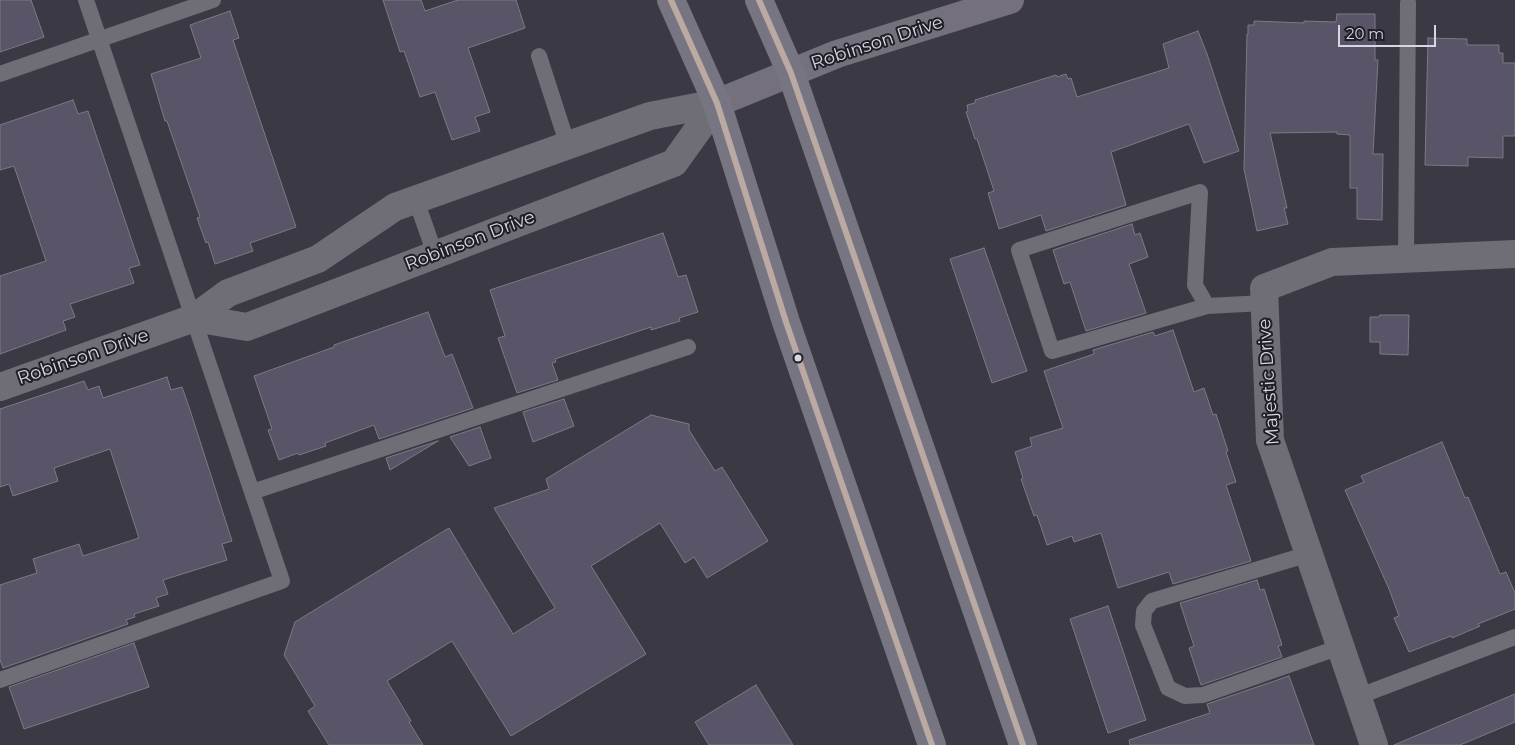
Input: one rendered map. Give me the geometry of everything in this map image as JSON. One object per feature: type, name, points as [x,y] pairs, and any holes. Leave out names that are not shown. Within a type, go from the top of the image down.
[{"type":"main road","points":[[671,0],[717,103],[789,331],[932,745]]},
{"type":"main road","points":[[759,0],[791,73],[1023,745]]},
{"type":"street","name":"Robinson Drive","points":[[0,386],[194,318],[228,293],[318,259],[395,207],[650,116],[717,103],[837,54],[1010,0]]},
{"type":"street","name":"Robinson Drive","points":[[194,318],[247,327],[674,164],[717,103]]},
{"type":"street","name":"Majestic Drive","points":[[1374,745],[1270,440],[1264,288],[1332,262],[1515,254]]},
{"type":"lane","points":[[0,680],[282,581],[86,0]]},
{"type":"lane","points":[[0,74],[213,0]]},
{"type":"lane","points":[[1406,259],[1408,3]]},
{"type":"lane","points":[[540,56],[568,146]]},
{"type":"lane","points":[[1207,306],[1195,285],[1200,192],[1019,250],[1052,351],[1207,306],[1264,304]]},
{"type":"lane","points":[[416,200],[435,254]]},
{"type":"lane","points":[[252,492],[688,347]]},
{"type":"lane","points":[[1309,554],[1152,601],[1144,611],[1143,626],[1168,688],[1185,696],[1203,695],[1340,646]]},
{"type":"lane","points":[[1357,697],[1515,637]]},
{"type":"building","points":[[0,0],[31,0],[44,37],[0,52]]},
{"type":"building","points":[[383,0],[421,0],[425,11],[458,0],[516,0],[525,28],[468,48],[490,112],[475,117],[480,131],[452,140],[435,92],[420,97],[404,51],[400,52]]},
{"type":"building","points":[[230,11],[239,38],[233,40],[296,227],[250,243],[253,251],[215,264],[197,218],[200,217],[167,121],[165,121],[151,74],[201,58],[190,25]]},
{"type":"building","points":[[1337,14],[1375,14],[1375,60],[1378,60],[1373,154],[1383,154],[1382,220],[1357,219],[1357,188],[1350,188],[1350,135],[1337,134],[1337,132],[1270,133],[1287,208],[1284,208],[1288,224],[1257,231],[1244,169],[1248,25],[1254,25],[1254,21],[1336,22]]},
{"type":"building","points":[[1198,31],[1239,151],[1204,163],[1189,124],[1111,152],[1126,205],[1046,231],[1041,215],[999,229],[988,193],[994,191],[966,112],[968,111],[967,105],[975,103],[975,100],[1056,75],[1057,77],[1066,74],[1068,79],[1071,78],[1077,97],[1169,68],[1163,44]]},
{"type":"building","points":[[1428,38],[1467,39],[1467,45],[1499,45],[1499,53],[1503,53],[1503,63],[1515,63],[1515,136],[1503,136],[1503,158],[1468,157],[1468,166],[1425,165]]},
{"type":"building","points":[[73,100],[78,114],[88,111],[140,265],[129,268],[134,283],[70,304],[75,317],[63,321],[66,330],[0,354],[0,276],[46,261],[14,166],[0,170],[0,125]]},
{"type":"building","points":[[1132,224],[1135,235],[1140,233],[1148,257],[1129,264],[1146,313],[1086,331],[1070,282],[1064,284],[1053,250]]},
{"type":"building","points":[[663,233],[678,277],[686,275],[698,312],[679,318],[680,321],[651,330],[651,327],[555,359],[556,362],[552,363],[558,380],[517,393],[498,338],[505,336],[490,290]]},
{"type":"building","points":[[984,248],[1027,371],[992,383],[950,259]]},
{"type":"building","points":[[428,312],[445,357],[452,354],[473,408],[379,439],[374,425],[325,443],[326,446],[279,460],[268,430],[272,429],[254,376]]},
{"type":"building","points":[[1380,315],[1409,315],[1408,355],[1380,354],[1380,342],[1370,342],[1370,317],[1379,317]]},
{"type":"building","points":[[1173,330],[1194,392],[1204,388],[1213,415],[1216,414],[1236,482],[1226,485],[1251,561],[1173,584],[1169,572],[1118,588],[1101,533],[1074,542],[1072,536],[1047,545],[1037,515],[1034,516],[1021,479],[1023,478],[1015,452],[1032,446],[1030,438],[1063,428],[1044,371],[1094,354],[1093,350],[1153,332],[1155,336]]},
{"type":"building","points":[[167,377],[171,390],[182,387],[190,410],[232,541],[222,544],[227,560],[163,580],[168,594],[156,598],[159,606],[134,614],[135,617],[126,620],[128,624],[3,668],[0,660],[0,585],[37,573],[33,559],[79,544],[83,556],[139,538],[110,449],[54,468],[58,481],[13,496],[9,484],[0,487],[0,409],[84,381],[88,390],[99,386],[103,398]]},
{"type":"building","points":[[564,399],[574,426],[533,442],[523,412]]},
{"type":"building","points":[[651,415],[689,424],[689,430],[715,471],[722,467],[768,541],[707,578],[694,557],[685,563],[660,523],[591,566],[646,654],[511,736],[452,641],[387,681],[423,745],[329,745],[308,711],[315,706],[284,655],[295,622],[449,528],[513,634],[555,608],[494,508],[549,489],[546,479]]},
{"type":"building","points":[[480,427],[491,458],[469,466],[450,437]]},
{"type":"building","points":[[438,441],[390,470],[386,458]]},
{"type":"building","points":[[1442,442],[1465,498],[1468,497],[1500,574],[1506,572],[1515,593],[1515,609],[1478,624],[1480,626],[1452,638],[1451,636],[1409,652],[1394,618],[1399,616],[1389,589],[1345,490],[1364,482],[1361,476]]},
{"type":"building","points":[[1257,580],[1260,590],[1264,589],[1282,645],[1278,646],[1282,657],[1201,685],[1189,648],[1194,646],[1180,603]]},
{"type":"building","points":[[1108,606],[1146,720],[1108,733],[1070,619]]},
{"type":"building","points":[[134,643],[149,687],[24,729],[9,687]]},
{"type":"building","points":[[1289,676],[1314,745],[1130,745],[1129,740],[1210,713],[1207,704]]},
{"type":"building","points":[[756,685],[793,745],[709,745],[695,722]]},
{"type":"building","points":[[1515,694],[1515,722],[1460,745],[1394,745]]},
{"type":"transit line","points":[[671,0],[717,103],[786,322],[932,745]]},
{"type":"transit line","points":[[759,0],[791,73],[1023,745]]}]
